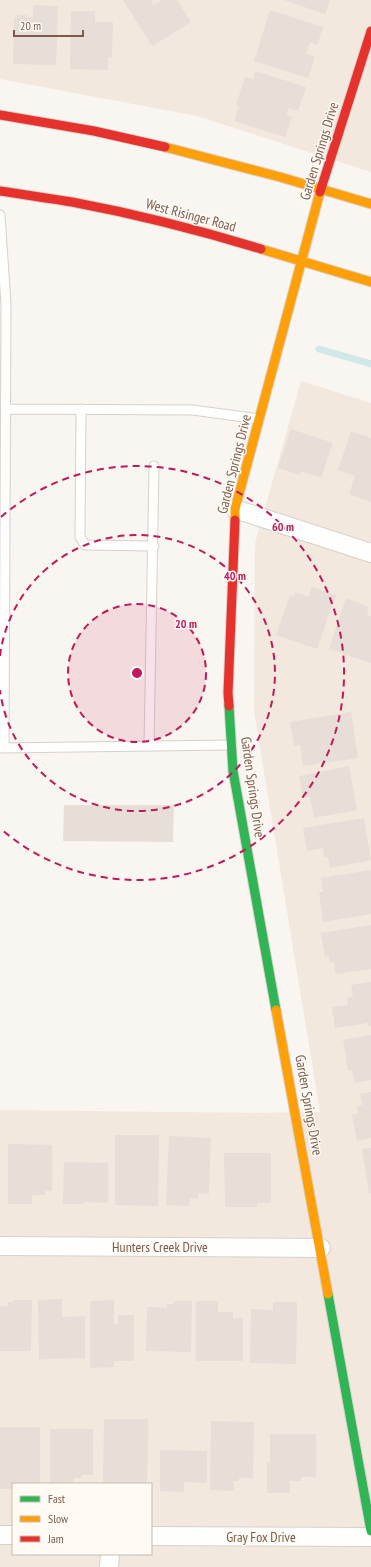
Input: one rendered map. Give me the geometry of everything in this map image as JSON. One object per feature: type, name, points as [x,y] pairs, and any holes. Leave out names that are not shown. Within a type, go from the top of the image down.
[{"type":"street","name":"Garden Springs Drive","points":[[371,31],[321,189],[235,509],[228,693],[234,771],[371,1531]]},
{"type":"street","points":[[0,115],[137,139],[371,204]]},
{"type":"street","name":"West Risinger Road","points":[[0,191],[72,202],[144,217],[201,231],[371,282]]},
{"type":"street","points":[[235,509],[371,553]]},
{"type":"street","name":"Hunters Creek Drive","points":[[0,1246],[321,1248]]},
{"type":"street","points":[[0,1535],[12,1535]]},
{"type":"street","name":"Gray Fox Drive","points":[[152,1536],[371,1537]]},
{"type":"street","points":[[109,1567],[110,1555]]},
{"type":"lane","points":[[0,215],[6,304],[2,748],[232,745]]},
{"type":"lane","points":[[6,409],[193,410],[259,419]]},
{"type":"lane","points":[[81,409],[80,536],[85,544],[154,546]]},
{"type":"lane","points":[[149,746],[154,546],[154,466]]},
{"type":"shaded area","points":[[0,0],[371,0],[371,172],[197,116],[0,79]]},
{"type":"shaded area","points":[[301,381],[371,403],[371,1567],[0,1567],[0,1110],[266,1113],[320,1112],[254,711],[255,543]]},
{"type":"building","points":[[123,0],[151,0],[154,5],[162,0],[177,0],[191,22],[152,46]]},
{"type":"building","points":[[284,0],[330,0],[325,14]]},
{"type":"building","points":[[33,5],[58,6],[56,65],[13,64],[14,17],[17,17],[17,15],[27,15],[27,17],[33,17]]},
{"type":"building","points":[[270,10],[323,27],[317,45],[310,42],[306,54],[315,57],[308,78],[254,61]]},
{"type":"building","points":[[71,11],[95,11],[95,22],[113,22],[112,58],[108,57],[108,70],[70,69]]},
{"type":"building","points":[[255,71],[306,87],[298,111],[289,108],[286,115],[292,117],[285,137],[234,121],[239,106],[236,105],[245,77],[253,79]]},
{"type":"building","points":[[291,429],[333,443],[321,478],[301,471],[300,475],[278,468]]},
{"type":"building","points":[[351,431],[371,438],[371,502],[349,494],[355,476],[338,470]]},
{"type":"building","points":[[312,587],[336,595],[317,649],[276,635],[290,595],[294,597],[295,592],[309,597]]},
{"type":"building","points":[[346,598],[369,607],[367,615],[371,616],[371,663],[329,649]]},
{"type":"building","points":[[351,712],[358,758],[303,766],[300,745],[294,746],[290,722]]},
{"type":"building","points":[[349,766],[357,810],[314,818],[310,797],[303,798],[299,776]]},
{"type":"building","points":[[64,805],[174,805],[173,842],[63,841]]},
{"type":"building","points":[[364,818],[371,860],[330,868],[328,857],[324,857],[323,848],[307,851],[303,828]]},
{"type":"building","points":[[371,870],[371,914],[323,922],[319,892],[323,892],[321,878]]},
{"type":"building","points":[[371,925],[371,969],[336,974],[334,963],[330,963],[329,956],[325,957],[321,933]]},
{"type":"building","points":[[371,982],[371,1026],[369,1027],[368,1023],[335,1028],[332,1007],[348,1005],[347,998],[353,996],[351,985]]},
{"type":"building","points":[[371,1035],[371,1080],[354,1083],[352,1071],[348,1071],[343,1040]]},
{"type":"building","points":[[371,1092],[371,1138],[357,1141],[352,1115],[358,1113],[357,1106],[362,1105],[360,1094]]},
{"type":"building","points":[[115,1135],[159,1135],[158,1206],[115,1205]]},
{"type":"building","points":[[169,1136],[211,1138],[209,1194],[198,1193],[198,1199],[190,1198],[189,1206],[166,1205]]},
{"type":"building","points":[[8,1144],[52,1145],[52,1191],[45,1191],[45,1195],[32,1195],[32,1204],[8,1204]]},
{"type":"building","points":[[371,1148],[371,1193],[369,1193],[362,1149]]},
{"type":"building","points":[[224,1153],[271,1153],[271,1203],[257,1203],[257,1207],[225,1207]]},
{"type":"building","points":[[64,1162],[108,1163],[108,1203],[84,1202],[84,1204],[63,1204]]},
{"type":"building","points":[[62,1299],[62,1317],[85,1316],[85,1358],[39,1359],[38,1300]]},
{"type":"building","points":[[14,1300],[32,1300],[31,1351],[0,1351],[0,1306],[8,1306],[8,1302],[14,1302]]},
{"type":"building","points":[[114,1300],[114,1324],[118,1324],[118,1315],[134,1315],[134,1361],[114,1361],[114,1367],[90,1368],[90,1301]]},
{"type":"building","points":[[174,1301],[192,1301],[191,1352],[146,1351],[147,1307],[167,1308],[167,1304],[174,1304]]},
{"type":"building","points":[[196,1301],[218,1301],[218,1312],[233,1312],[233,1318],[243,1318],[243,1361],[196,1361]]},
{"type":"building","points":[[273,1302],[297,1302],[296,1364],[250,1363],[251,1309],[273,1310]]},
{"type":"building","points":[[104,1419],[148,1419],[147,1483],[103,1483]]},
{"type":"building","points":[[211,1421],[254,1422],[253,1478],[239,1478],[239,1481],[234,1481],[234,1491],[210,1490]]},
{"type":"building","points":[[0,1427],[40,1427],[40,1483],[12,1483],[12,1489],[0,1489]]},
{"type":"building","points":[[50,1429],[93,1429],[93,1475],[82,1475],[82,1478],[74,1478],[74,1483],[50,1483]]},
{"type":"building","points":[[270,1434],[316,1434],[316,1477],[301,1477],[301,1481],[290,1481],[290,1493],[267,1493],[267,1462],[270,1462]]},
{"type":"building","points":[[160,1450],[207,1451],[207,1483],[184,1482],[184,1492],[160,1491]]},
{"type":"waterway","points":[[319,349],[371,364]]},
{"type":"traffic: fast","points":[[229,706],[233,771],[276,1010]]},
{"type":"traffic: fast","points":[[328,1294],[371,1531]]},
{"type":"traffic: slow","points":[[165,147],[280,177],[371,204]]},
{"type":"traffic: slow","points":[[235,520],[235,509],[320,192]]},
{"type":"traffic: slow","points":[[261,249],[371,282]]},
{"type":"traffic: slow","points":[[276,1010],[328,1294]]},
{"type":"traffic: jam","points":[[320,192],[371,31]]},
{"type":"traffic: jam","points":[[0,115],[94,131],[165,147]]},
{"type":"traffic: jam","points":[[0,191],[72,202],[144,217],[261,249]]},
{"type":"traffic: jam","points":[[229,706],[228,693],[235,520]]}]
